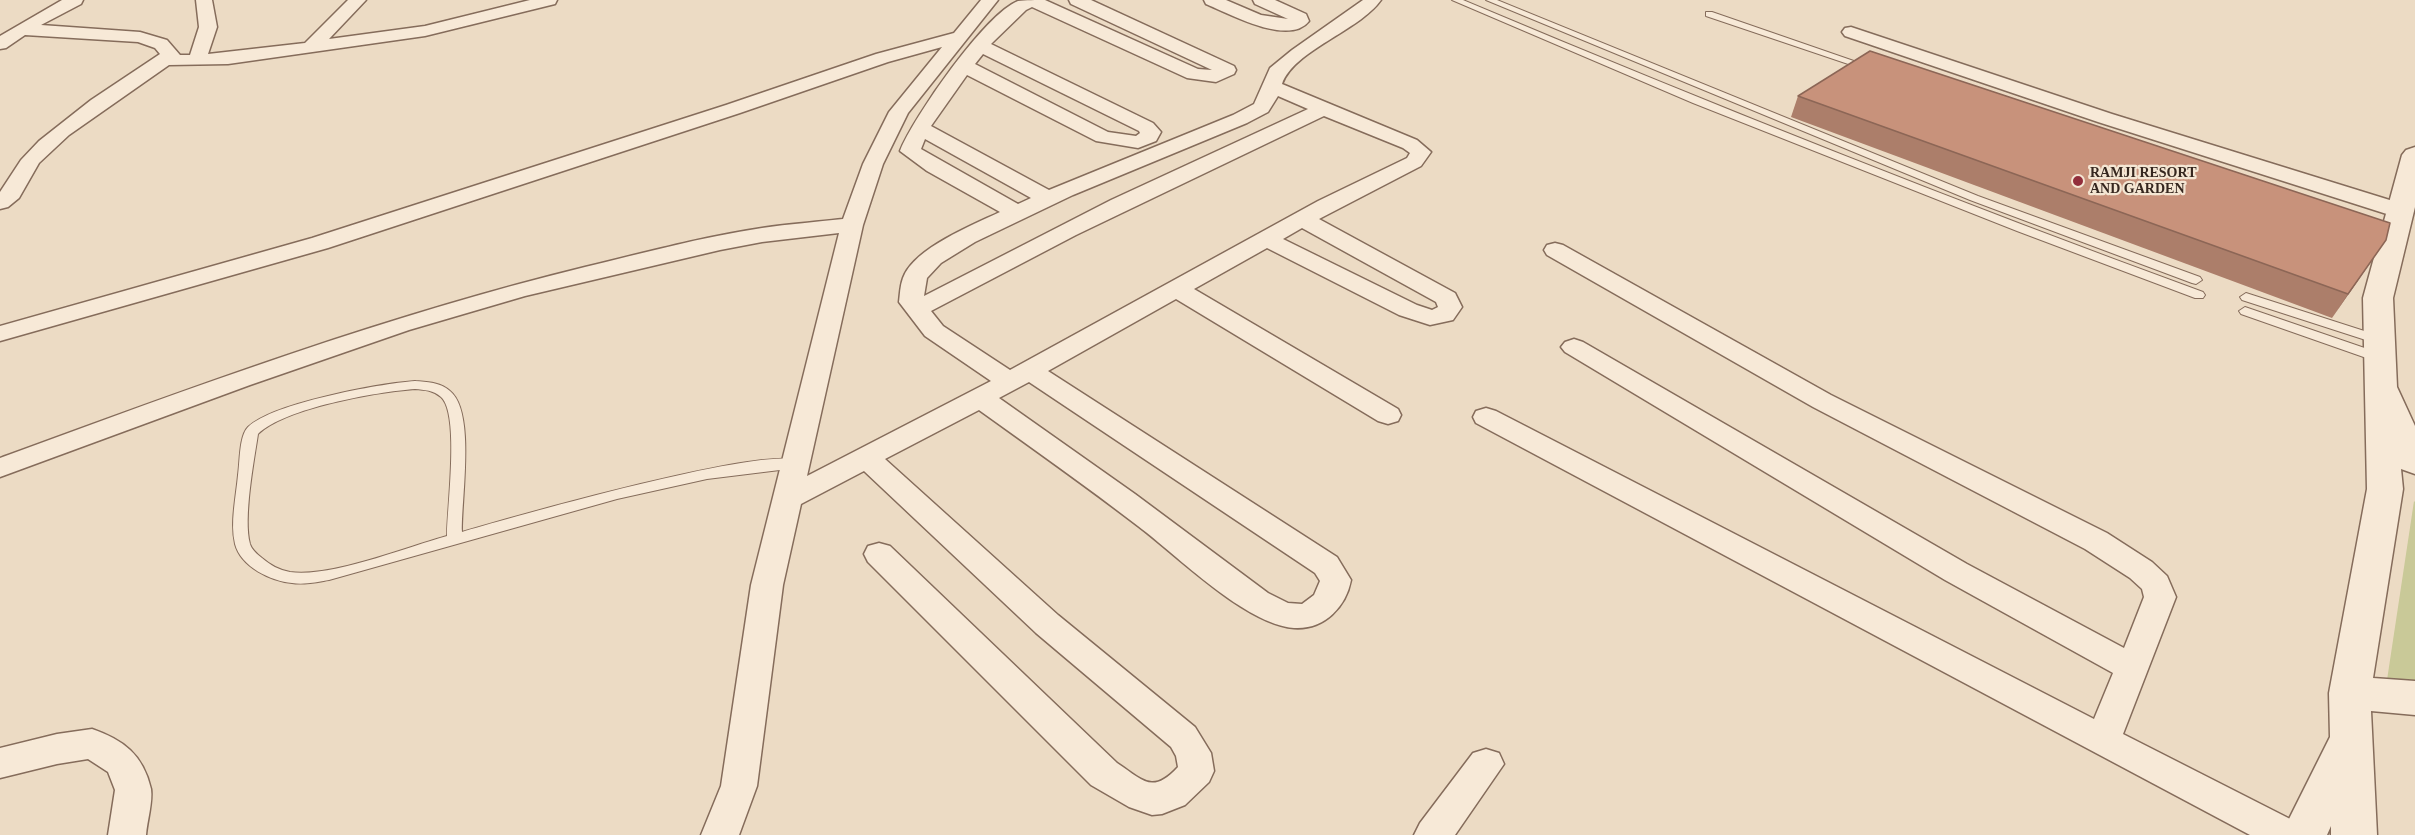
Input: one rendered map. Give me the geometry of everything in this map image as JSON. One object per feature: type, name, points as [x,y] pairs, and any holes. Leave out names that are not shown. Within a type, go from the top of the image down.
[{"type":"street","points":[[0,44],[21,29],[75,0]]},
{"type":"street","points":[[197,61],[208,27],[204,0]]},
{"type":"street","points":[[310,47],[358,0]]},
{"type":"street","points":[[21,29],[140,37],[161,44],[175,61],[197,61],[451,26],[549,0]]},
{"type":"street","points":[[990,0],[970,41],[964,66],[920,128],[910,151],[1017,212]]},
{"type":"street","points":[[720,835],[739,786],[767,585],[852,225],[873,164],[898,112],[970,41],[1032,0],[1194,74],[1216,76],[1227,70],[1223,66],[1077,0]]},
{"type":"street","points":[[1212,0],[1272,24],[1285,26],[1300,21],[1300,18],[1293,14],[1261,0]]},
{"type":"street","points":[[981,398],[1127,502],[1257,600],[1285,614],[1306,616],[1324,606],[1335,592],[1336,580],[1326,566],[1020,376],[934,331],[911,302],[916,274],[941,251],[1048,198],[1240,119],[1261,108],[1269,98],[1278,72],[1284,66],[1356,15],[1372,0]]},
{"type":"street","points":[[1851,32],[2116,121],[2401,211]]},
{"type":"street","points":[[0,334],[320,243],[733,109],[882,58],[970,41],[1146,127],[1150,132],[1149,137],[1138,142],[1103,137],[964,66]]},
{"type":"street","points":[[0,202],[15,191],[22,172],[44,146],[110,96],[170,56]]},
{"type":"street","points":[[788,498],[981,398],[1302,219],[1414,162],[1420,152],[1410,144],[1272,87]]},
{"type":"street","points":[[916,309],[996,265],[1325,108]]},
{"type":"street","points":[[920,128],[1048,198]]},
{"type":"street","points":[[2354,835],[2350,693],[2385,489],[2378,298],[2386,244],[2401,211],[2415,155]]},
{"type":"street","points":[[1266,239],[1397,305],[1430,318],[1444,315],[1450,307],[1446,298],[1302,219]]},
{"type":"street","points":[[0,468],[284,364],[400,325],[517,291],[720,243],[762,235],[852,225]]},
{"type":"street","points":[[1555,250],[1822,401],[2096,541],[2142,570],[2156,584],[2160,597],[2103,741]]},
{"type":"street","points":[[1176,290],[1388,415]]},
{"type":"street","points":[[1574,347],[1956,572],[2132,668]]},
{"type":"street","points":[[2380,362],[2415,463]]},
{"type":"street","points":[[1486,417],[1677,514],[2103,741],[2285,835]]},
{"type":"street","points":[[866,457],[1047,624],[1183,737],[1193,753],[1196,771],[1184,786],[1168,798],[1143,800],[1104,774],[879,554]]},
{"type":"street","points":[[2350,693],[2415,698]]},
{"type":"street","points":[[2304,835],[2352,738]]},
{"type":"street","points":[[0,764],[57,749],[92,744],[123,762],[133,790],[127,835]]},
{"type":"street","points":[[1433,835],[1486,764]]},
{"type":"lane","points":[[1456,0],[1717,110],[2021,229],[2199,295]]},
{"type":"lane","points":[[1490,0],[1974,198],[2196,280]]},
{"type":"lane","points":[[1708,14],[1884,72]]},
{"type":"lane","points":[[2246,297],[2380,362]]},
{"type":"lane","points":[[2245,311],[2380,362]]},
{"type":"lane","points":[[455,539],[453,509],[458,442],[453,406],[447,394],[437,387],[410,384],[389,386],[278,415],[262,422],[251,432],[245,480],[242,545],[254,560],[275,574],[294,578],[319,575],[455,539],[614,496],[700,476],[753,466],[796,464]]},
{"type":"green space","points":[[2415,502],[2415,688],[2387,680]]},
{"type":"building","name":"RAMJI RESORT AND GARDEN","points":[[1870,51],[2390,223],[2386,240],[2348,294],[1798,96]]},
{"type":"place","name":"RAMJI RESORT AND GARDEN","points":[[2078,181]]}]
